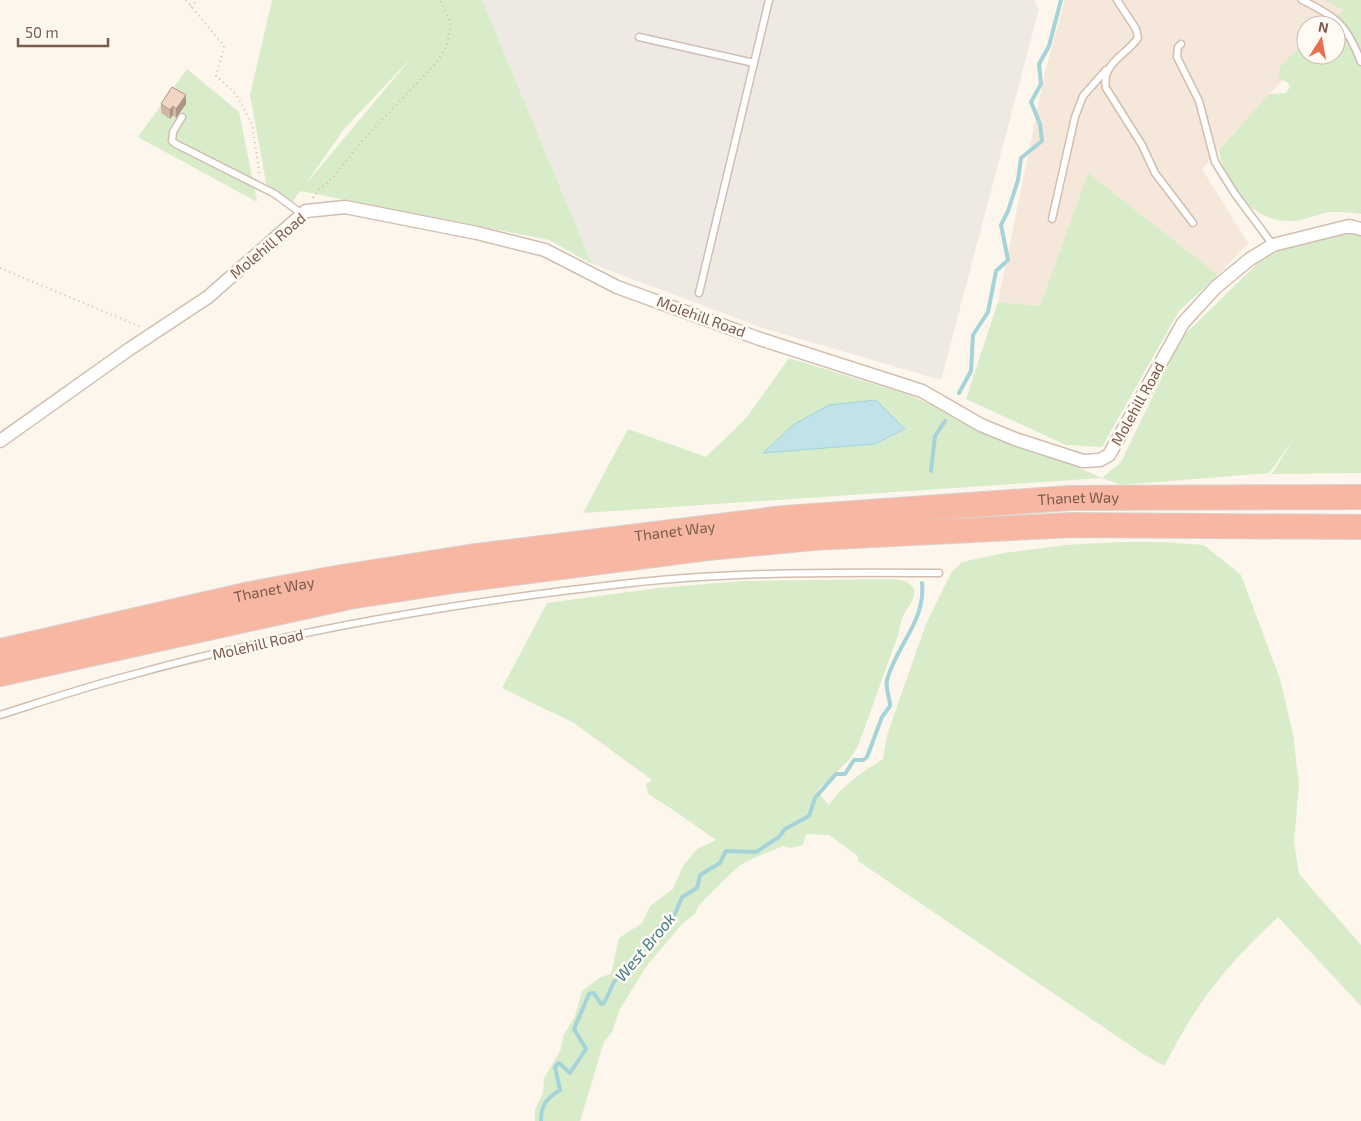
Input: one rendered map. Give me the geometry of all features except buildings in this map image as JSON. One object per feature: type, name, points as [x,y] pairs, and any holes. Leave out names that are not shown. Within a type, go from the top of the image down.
[{"type":"highway","name":"Thanet Way","points":[[0,651],[241,596],[342,577],[469,557],[784,518],[1070,498],[1361,497]]},
{"type":"highway","name":"Thanet Way","points":[[0,674],[349,597],[460,580],[708,548],[813,538],[1072,525],[1361,527]]},
{"type":"street","name":"Molehill Road","points":[[0,441],[208,297],[304,213],[345,207],[477,233],[545,250],[617,287],[760,339],[922,391],[981,425],[1015,439],[1082,461],[1100,460],[1109,455],[1183,323],[1216,287],[1250,259],[1273,245],[1349,226],[1361,229]]},
{"type":"lane","points":[[699,293],[769,0]]},
{"type":"lane","points":[[1052,219],[1075,117],[1083,96],[1108,67],[1138,38],[1136,28],[1117,0]]},
{"type":"lane","points":[[1302,0],[1322,10],[1348,31],[1361,62]]},
{"type":"lane","points":[[639,37],[754,63]]},
{"type":"lane","points":[[1181,44],[1178,47],[1177,57],[1199,101],[1215,162],[1235,194],[1273,245]]},
{"type":"lane","points":[[1108,67],[1104,78],[1106,88],[1142,145],[1155,174],[1193,223]]},
{"type":"lane","points":[[182,117],[173,132],[172,141],[262,188],[304,213]]},
{"type":"lane","name":"Molehill Road","points":[[0,715],[123,677],[215,654],[333,628],[481,604],[614,584],[728,576],[834,572],[939,573]]},
{"type":"path","points":[[186,0],[224,46],[216,76],[236,94],[252,124],[262,188]]},
{"type":"path","points":[[191,7],[197,0]]},
{"type":"path","points":[[304,213],[318,190],[333,178],[362,142],[438,61],[447,44],[451,23],[440,0]]},
{"type":"path","points":[[0,268],[142,328],[148,337]]},
{"type":"shaded area","points":[[482,0],[1034,0],[1039,9],[941,380],[763,328],[592,264]]},
{"type":"shaded area","points":[[1065,0],[1324,0],[1344,11],[1341,15],[1296,15],[1296,65],[1202,169],[1248,243],[1218,275],[1088,174],[1040,306],[998,302],[1045,72]]},
{"type":"green space","points":[[272,0],[482,0],[592,264],[549,240],[300,191],[293,201],[267,188],[250,95]],"holes":[[[413,56],[305,185],[344,129]]]},
{"type":"green space","points":[[1324,0],[1361,0],[1361,214],[1330,212],[1292,221],[1278,220],[1265,216],[1253,209],[1234,188],[1227,176],[1219,150],[1269,94],[1286,93],[1290,87],[1287,82],[1278,78],[1280,67],[1296,50],[1296,65],[1346,65],[1346,15],[1334,15],[1344,11]]},
{"type":"green space","points":[[187,69],[239,112],[257,202],[138,137]],"holes":[[[173,96],[186,104],[177,118],[173,115]]]},
{"type":"green space","points":[[1088,173],[1218,275],[1179,311],[1102,447],[1066,445],[966,399],[998,302],[1040,306]]},
{"type":"green space","points":[[1340,234],[1361,234],[1361,473],[1272,474],[1293,440],[1269,473],[1121,485],[1102,478],[1121,462],[1181,338],[1258,263],[1280,250]]},
{"type":"green space","points":[[789,358],[909,395],[1102,478],[583,513],[628,429],[706,457],[747,417]]},
{"type":"green space","points":[[1163,542],[1204,545],[1241,575],[1280,679],[1293,734],[1299,785],[1294,842],[1299,874],[1361,945],[1361,1006],[1278,917],[1226,970],[1199,1006],[1164,1066],[1143,1054],[858,861],[858,856],[829,835],[806,834],[803,845],[790,848],[783,846],[740,865],[699,905],[695,914],[682,924],[646,967],[620,1009],[612,1032],[604,1042],[580,1121],[535,1121],[535,1110],[543,1092],[544,1078],[561,1049],[563,1036],[575,1016],[582,991],[601,977],[611,974],[619,938],[642,923],[650,906],[673,889],[683,866],[697,849],[716,840],[648,794],[646,784],[652,780],[574,723],[502,688],[547,603],[658,588],[742,581],[893,579],[906,581],[914,588],[913,599],[902,618],[895,644],[858,746],[850,759],[817,791],[829,805],[846,785],[883,759],[887,735],[926,624],[951,573],[962,562],[1004,553],[1065,545]]},
{"type":"water","points":[[876,400],[905,429],[875,444],[763,453],[793,425],[829,405]]},
{"type":"waterway","name":"West Brook","points":[[959,393],[971,371],[973,335],[988,312],[996,271],[1008,260],[1001,225],[1008,211],[1018,180],[1021,158],[1042,141],[1040,124],[1031,102],[1041,84],[1039,64],[1049,46],[1061,0]]},
{"type":"waterway","name":"West Brook","points":[[931,471],[935,436],[945,421]]},
{"type":"waterway","name":"West Brook","points":[[541,1121],[543,1106],[551,1096],[560,1090],[555,1067],[559,1063],[570,1073],[586,1049],[574,1029],[589,994],[594,993],[601,1004],[604,1003],[614,982],[654,936],[660,925],[675,914],[682,897],[697,888],[700,875],[720,863],[726,851],[756,852],[779,837],[785,829],[809,816],[815,798],[836,774],[845,774],[854,760],[863,760],[867,757],[882,717],[890,706],[887,680],[891,668],[915,621],[922,597],[922,583]]}]
